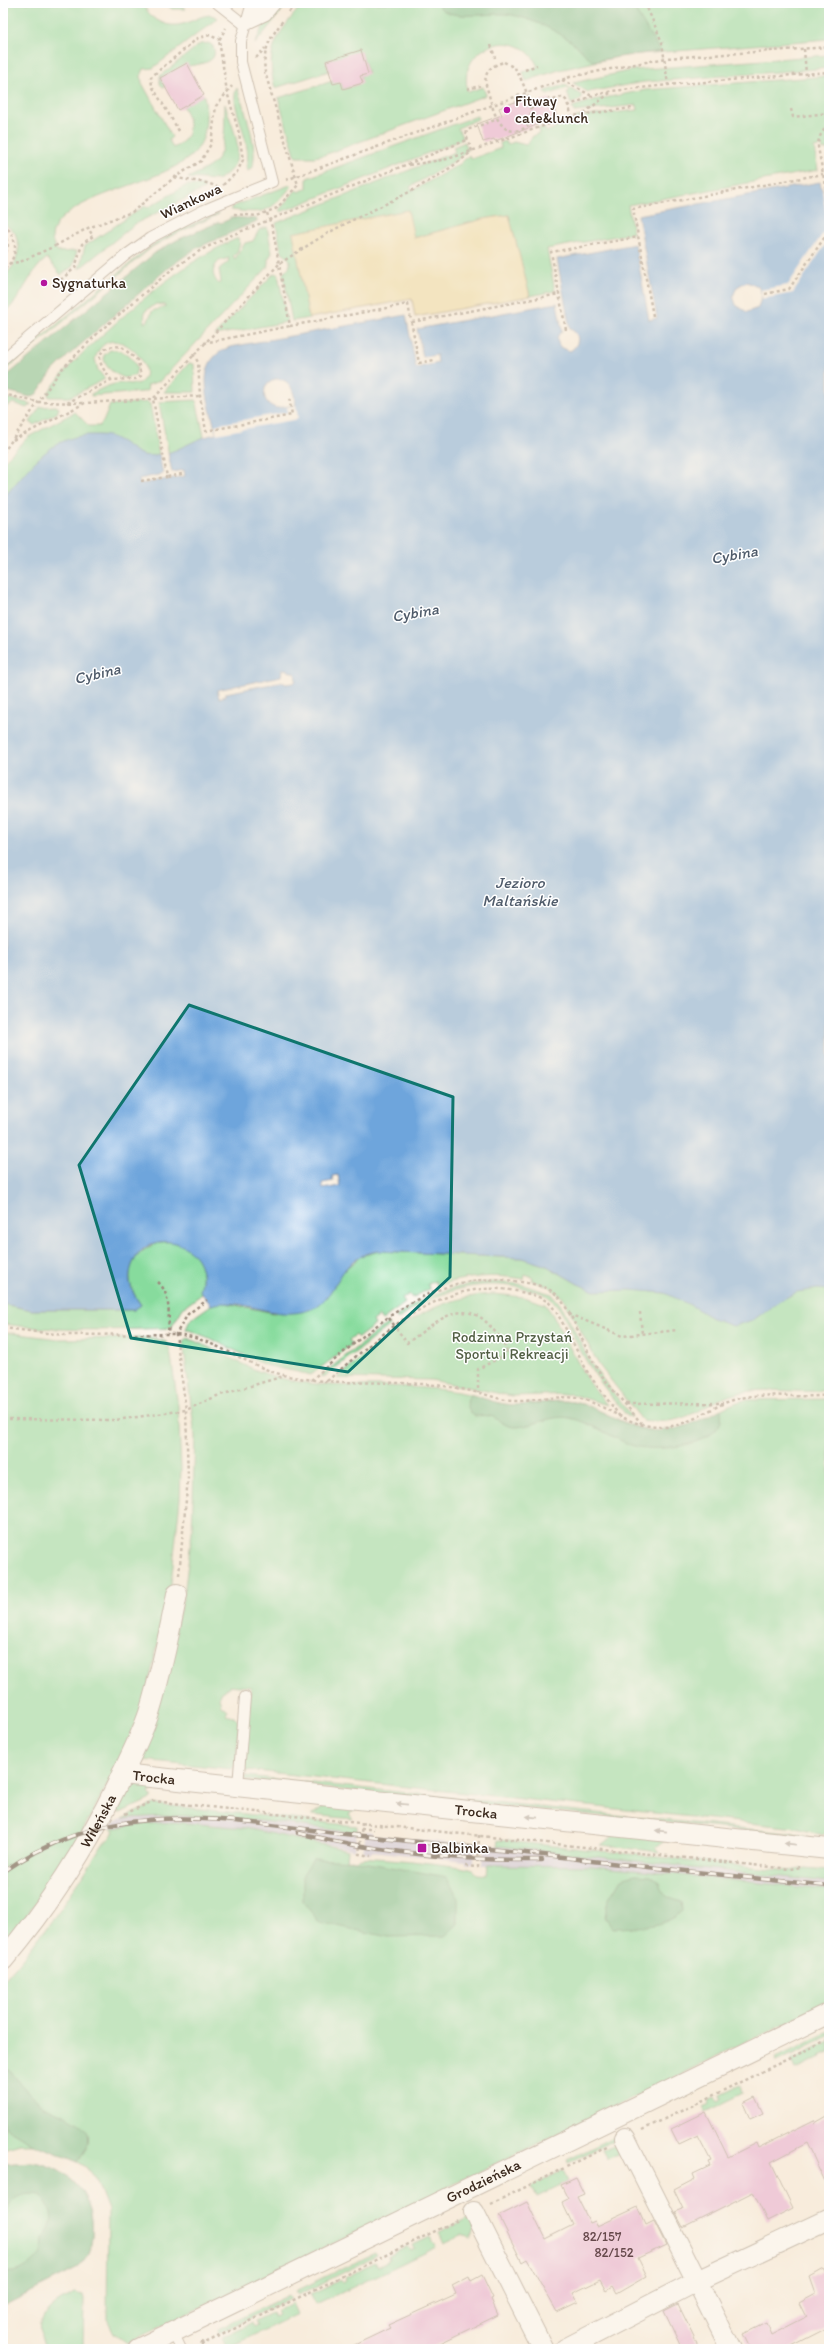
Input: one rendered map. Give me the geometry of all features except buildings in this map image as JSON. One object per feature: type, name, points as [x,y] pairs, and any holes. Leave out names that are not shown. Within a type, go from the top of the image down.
[{"type":"street","name":"Wileńska","points":[[3,1960],[38,1919],[78,1859],[122,1774],[148,1715],[159,1680],[177,1594]]},
{"type":"street","name":"Trocka","points":[[122,1774],[829,1849]]},
{"type":"street","name":"Grodzieńska","points":[[138,2349],[177,2340],[463,2191],[829,2013]]},
{"type":"street","points":[[625,2138],[731,2349]]},
{"type":"street","points":[[474,2212],[543,2349]]},
{"type":"street","points":[[565,2349],[697,2281],[829,2219]]},
{"type":"lane","points":[[217,3],[246,25]]},
{"type":"lane","points":[[252,3],[240,53],[272,182]]},
{"type":"lane","points":[[246,25],[264,3]]},
{"type":"lane","points":[[246,25],[266,15],[276,3]]},
{"type":"lane","name":"Wiankowa","points":[[3,359],[120,260],[150,238],[204,210],[272,182]]},
{"type":"lane","points":[[238,1786],[245,1696]]},
{"type":"lane","points":[[615,2118],[625,2138]]},
{"type":"lane","points":[[463,2191],[474,2212]]},
{"type":"path","points":[[231,214],[257,216],[267,213],[277,208],[298,185],[265,72],[263,58],[265,48],[270,38],[296,3]]},
{"type":"path","points":[[645,3],[660,37],[666,58],[668,84]]},
{"type":"path","points":[[213,191],[238,172],[243,160],[239,133],[227,92],[219,40],[233,15]]},
{"type":"path","points":[[179,131],[152,86],[151,77],[198,38],[210,35],[219,40]]},
{"type":"path","points":[[491,45],[495,58]]},
{"type":"path","points":[[272,182],[296,176],[525,92],[562,80],[605,69],[666,58],[829,47]]},
{"type":"path","points":[[3,264],[20,262],[55,246],[88,228],[132,212],[174,177],[201,161],[211,144],[216,106],[265,48]]},
{"type":"path","points":[[804,49],[806,74]]},
{"type":"path","points":[[504,62],[515,68],[525,92],[531,108],[531,118],[529,124],[520,130],[512,131],[506,129],[498,119],[493,104],[484,79],[491,67],[504,62]]},
{"type":"path","points":[[525,70],[537,65]]},
{"type":"path","points":[[568,106],[592,96],[612,91],[668,84],[829,72]]},
{"type":"path","points":[[562,80],[592,96]]},
{"type":"path","points":[[467,89],[480,86]]},
{"type":"path","points":[[584,114],[612,91]]},
{"type":"path","points":[[531,108],[562,97],[566,100],[572,116]]},
{"type":"path","points":[[405,166],[448,159],[472,152],[572,116],[632,108]]},
{"type":"path","points":[[791,109],[794,117],[829,113]]},
{"type":"path","points":[[472,152],[467,140],[467,130],[498,119]]},
{"type":"path","points":[[829,125],[823,130],[818,140],[829,206]]},
{"type":"path","points":[[3,453],[37,402],[70,361],[100,331],[171,270],[220,241],[467,140]]},
{"type":"path","points":[[153,399],[203,343],[278,264],[341,226],[377,210],[405,194],[460,162],[472,152]]},
{"type":"path","points":[[653,316],[633,209],[823,174]]},
{"type":"path","points":[[174,177],[188,181],[207,183]]},
{"type":"path","points":[[267,213],[270,220],[290,326]]},
{"type":"path","points":[[3,225],[12,233],[15,246],[13,256],[3,270]]},
{"type":"path","points":[[63,278],[75,268],[82,244],[93,236],[88,228]]},
{"type":"path","points":[[765,294],[789,289],[829,230]]},
{"type":"path","points":[[3,233],[8,243],[8,249],[3,256]]},
{"type":"path","points":[[566,330],[551,252],[638,236]]},
{"type":"path","points":[[412,322],[559,294]]},
{"type":"path","points":[[203,343],[408,304],[419,363],[434,360]]},
{"type":"path","points":[[67,403],[111,380],[136,379],[141,376],[138,361],[122,347],[108,347],[103,350],[100,358],[101,364],[111,380]]},
{"type":"path","points":[[193,354],[198,362],[200,396],[206,431],[292,415],[289,397]]},
{"type":"path","points":[[3,394],[37,402],[67,403],[200,396]]},
{"type":"path","points":[[153,399],[167,477]]},
{"type":"path","points":[[12,441],[85,403]]},
{"type":"path","points":[[141,482],[182,474]]},
{"type":"path","points":[[311,1380],[389,1318],[422,1296],[450,1284],[475,1280],[498,1279],[545,1287],[557,1296],[598,1370],[642,1425]]},
{"type":"path","points":[[158,1282],[165,1288],[167,1296],[168,1334]]},
{"type":"path","points":[[326,1382],[395,1326],[435,1300],[462,1292],[500,1289],[539,1298],[548,1302],[556,1312],[589,1374],[621,1418]]},
{"type":"path","points":[[177,1594],[188,1478],[186,1410],[176,1334],[188,1314],[207,1300]]},
{"type":"path","points":[[389,1318],[407,1343],[455,1312],[474,1312],[482,1317],[504,1343],[507,1354],[478,1370],[478,1393]]},
{"type":"path","points":[[640,1312],[642,1334]]},
{"type":"path","points":[[568,1314],[622,1336],[678,1330]]},
{"type":"path","points":[[3,1328],[64,1334],[176,1334],[204,1340],[254,1366],[284,1376],[326,1382],[421,1384],[478,1393],[514,1401],[579,1399],[621,1418],[642,1425],[662,1427],[680,1425],[694,1420],[725,1403]]},
{"type":"path","points":[[3,1419],[116,1420],[186,1410],[217,1396],[284,1376]]},
{"type":"path","points":[[625,1404],[725,1403],[756,1396],[829,1395]]},
{"type":"path","points":[[120,1816],[153,1801],[479,1834],[790,1869],[805,1866]]},
{"type":"path","points":[[362,1823],[359,1854],[371,1856]]},
{"type":"path","points":[[361,1829],[374,1830]]},
{"type":"path","points":[[465,1866],[478,1867],[479,1834]]},
{"type":"path","points":[[198,2349],[202,2344],[829,2039]]},
{"type":"highlighted area","points":[[189,1005],[453,1097],[450,1277],[348,1372],[131,1338],[79,1165]]},
{"type":"shaded area","points":[[175,1815],[248,1820],[357,1833],[355,1850],[245,1828],[210,1824],[151,1823],[111,1829],[114,1822],[122,1819]]},
{"type":"shaded area","points":[[366,1831],[373,1832],[373,1835],[467,1845],[467,1843],[475,1844],[474,1864],[465,1864],[465,1861],[371,1851],[371,1853],[363,1852]]},
{"type":"shaded area","points":[[484,1845],[598,1855],[829,1882],[829,1890],[592,1866],[482,1865]]},
{"type":"green space","points":[[3,3],[143,3],[148,13],[157,20],[167,24],[176,25],[212,15],[218,18],[153,68],[144,69],[141,76],[142,83],[172,137],[169,140],[173,148],[182,142],[187,135],[189,128],[188,120],[186,112],[172,87],[163,87],[160,84],[160,76],[200,44],[209,43],[213,46],[214,56],[208,62],[188,66],[198,98],[204,95],[205,101],[206,122],[204,136],[198,148],[185,161],[165,171],[72,210],[58,223],[52,238],[57,252],[77,251],[73,266],[61,275],[47,258],[40,264],[16,301],[3,314],[3,279],[15,263],[19,247],[15,233],[3,222]]},
{"type":"green space","points":[[164,3],[178,3],[186,9],[172,9]]},
{"type":"green space","points":[[281,3],[288,3],[255,44],[262,28]]},
{"type":"green space","points":[[303,3],[829,3],[829,39],[626,55],[559,70],[526,81],[523,72],[538,67],[529,54],[518,46],[505,43],[491,46],[480,52],[471,62],[467,76],[468,92],[483,87],[486,95],[324,155],[314,157],[296,157],[278,98],[333,81],[341,82],[343,89],[362,83],[360,76],[368,73],[361,51],[326,61],[329,71],[275,88],[271,62],[273,51],[276,42],[287,23]]},
{"type":"green space","points":[[438,3],[635,3],[635,10],[660,51],[592,61],[575,44],[565,37],[530,20],[504,14],[457,15],[448,13],[441,9]]},
{"type":"green space","points":[[829,55],[829,68],[644,82],[588,92],[573,83],[633,70]]},
{"type":"green space","points":[[829,76],[829,149],[823,150],[822,146],[814,148],[818,170],[628,205],[633,233],[547,249],[555,291],[530,296],[509,215],[483,219],[413,238],[408,210],[293,233],[309,318],[292,321],[283,273],[289,268],[290,260],[281,251],[276,223],[455,152],[453,147],[465,142],[467,150],[458,159],[410,187],[412,191],[460,164],[469,155],[471,159],[501,148],[500,143],[505,141],[507,145],[514,142],[526,145],[533,136],[539,133],[539,129],[544,127],[546,132],[576,119],[576,117],[638,110],[637,105],[574,112],[572,107],[594,100],[645,90]]},
{"type":"green space","points":[[565,85],[581,95],[582,99],[571,104],[567,92],[569,90],[567,88],[547,95],[545,91]]},
{"type":"green space","points":[[237,88],[251,131],[253,144],[253,165],[248,171],[246,167],[248,157],[247,146],[235,103]]},
{"type":"green space","points":[[225,104],[238,146],[234,165],[228,173],[217,180],[188,178],[209,167],[219,156],[224,134]]},
{"type":"green space","points":[[477,116],[478,119],[458,128],[463,139],[281,212],[279,210],[296,190],[299,192],[307,188],[307,178]]},
{"type":"green space","points":[[187,185],[204,186],[204,189],[135,224],[79,269],[85,246],[145,206],[147,208]]},
{"type":"green space","points":[[290,185],[292,186],[278,202],[266,210],[252,212],[231,210],[231,207]]},
{"type":"green space","points":[[219,213],[152,247],[3,372],[3,369],[151,246],[172,233]]},
{"type":"green space","points":[[230,217],[257,219],[257,221],[195,249],[168,268],[69,355],[52,372],[35,396],[30,397],[3,390],[3,379],[156,252],[177,240],[219,222],[221,223],[230,219]]},
{"type":"green space","points":[[267,227],[272,253],[268,259],[268,267],[160,381],[148,385],[147,391],[143,392],[91,396],[91,394],[114,384],[139,383],[145,375],[144,366],[139,356],[131,348],[121,343],[111,342],[102,346],[95,359],[98,370],[105,379],[70,397],[49,397],[48,393],[77,359],[154,290],[201,257],[238,238],[240,243],[237,253],[233,256],[235,259],[245,243],[253,241],[259,230]],"holes":[[[229,258],[228,262],[219,269],[221,281],[219,284],[213,273],[216,264],[219,261]],[[156,304],[165,305],[165,307],[152,311],[148,321],[144,323],[145,311]]]},
{"type":"green space","points":[[274,273],[278,274],[287,322],[215,335]]},
{"type":"green space","points":[[110,350],[123,352],[133,360],[137,368],[135,375],[125,378],[110,370],[105,363],[104,355]]},
{"type":"green space","points":[[189,363],[194,364],[195,392],[164,392]]},
{"type":"green space","points":[[3,397],[31,404],[28,408],[14,403],[7,406],[3,412]]},
{"type":"green space","points":[[196,400],[204,436],[172,472],[159,402]]},
{"type":"green space","points":[[147,402],[150,404],[159,454],[149,457],[134,452],[3,522],[3,462],[28,437],[75,412],[89,426],[99,426],[103,422],[110,405]]},
{"type":"green space","points":[[56,406],[59,408],[57,413],[34,425],[30,422],[40,407]]},
{"type":"green space","points":[[159,1242],[177,1243],[190,1250],[199,1262],[202,1276],[200,1291],[202,1294],[183,1308],[171,1328],[108,1330],[66,1329],[24,1327],[3,1324],[3,1304],[32,1310],[134,1310],[141,1305],[131,1285],[131,1268],[134,1260],[140,1253]]},
{"type":"green space","points":[[379,1251],[522,1258],[547,1266],[578,1284],[665,1293],[829,1257],[829,1390],[764,1390],[743,1392],[717,1401],[685,1417],[659,1421],[642,1420],[599,1365],[563,1298],[549,1286],[532,1281],[533,1277],[525,1274],[524,1279],[491,1276],[469,1278],[437,1286],[436,1281],[428,1284],[429,1289],[412,1298],[409,1294],[402,1299],[405,1303],[382,1320],[379,1316],[373,1321],[375,1325],[358,1338],[355,1335],[349,1340],[352,1344],[311,1375],[265,1365],[207,1337],[186,1329],[190,1320],[211,1305],[221,1302],[274,1313],[329,1294],[343,1271],[361,1256]]},
{"type":"green space","points":[[493,1282],[520,1284],[552,1294],[563,1308],[591,1364],[632,1417],[627,1416],[583,1356],[560,1309],[549,1297],[536,1291],[509,1286],[491,1285],[458,1289],[427,1301],[398,1319],[396,1317],[430,1296],[466,1285]]},
{"type":"green space","name":"Rodzinna Przystań Sportu i Rekreacji","points":[[493,1294],[523,1297],[545,1304],[552,1314],[585,1376],[607,1405],[571,1394],[512,1396],[431,1380],[337,1378],[408,1322],[446,1303],[468,1297]]},
{"type":"green space","points":[[388,1323],[389,1326],[324,1377],[320,1376]]},
{"type":"green space","points":[[3,1332],[58,1339],[152,1338],[166,1342],[170,1350],[178,1406],[181,1468],[180,1499],[170,1593],[143,1707],[114,1772],[68,1858],[3,1948]]},
{"type":"green space","points":[[187,1338],[256,1370],[280,1378],[312,1384],[394,1386],[440,1389],[469,1394],[507,1405],[524,1405],[557,1401],[573,1402],[585,1405],[630,1425],[654,1431],[668,1431],[688,1426],[726,1407],[745,1400],[829,1399],[829,1830],[823,1835],[796,1828],[247,1770],[244,1763],[251,1687],[229,1685],[229,1688],[222,1692],[219,1698],[221,1705],[227,1710],[226,1715],[234,1717],[239,1722],[236,1762],[232,1769],[143,1760],[142,1755],[184,1595],[192,1532],[195,1436],[183,1341]]},
{"type":"green space","points":[[470,1394],[511,1405],[559,1401],[579,1403],[596,1409],[632,1426],[646,1430],[659,1431],[683,1427],[721,1409],[721,1421],[716,1430],[707,1437],[695,1442],[667,1448],[641,1447],[623,1442],[586,1423],[570,1418],[564,1417],[550,1419],[530,1425],[512,1427],[490,1416],[474,1416],[468,1406]]},
{"type":"green space","points":[[246,1776],[796,1834],[809,1837],[245,1780]]},
{"type":"green space","points":[[131,1784],[160,1785],[149,1793],[153,1798],[120,1813],[114,1810],[127,1787]]},
{"type":"green space","points":[[328,1803],[360,1806],[349,1814],[353,1819],[312,1815]]},
{"type":"green space","points":[[154,1804],[357,1826],[357,1833],[269,1822],[211,1817],[181,1816],[122,1819]]},
{"type":"green space","points":[[175,1822],[245,1828],[348,1850],[347,1860],[382,1858],[467,1868],[475,1871],[477,1874],[487,1875],[488,1865],[592,1866],[829,1890],[829,2002],[127,2343],[114,2333],[107,2319],[108,2210],[97,2182],[86,2167],[78,2162],[34,2144],[20,2144],[3,2149],[3,1981],[55,1916],[101,1847],[109,1839],[114,1831],[111,1829],[131,1825]]},
{"type":"green space","points":[[617,1833],[667,1838],[655,1847],[659,1852],[601,1845]]},
{"type":"green space","points":[[498,1840],[790,1871],[806,1868],[829,1870],[829,1882],[497,1846]]},
{"type":"green space","points":[[313,1859],[357,1861],[447,1877],[458,1899],[458,1924],[445,1936],[388,1937],[319,1922],[303,1902],[303,1874]]},
{"type":"green space","points":[[635,1875],[651,1876],[659,1882],[660,1887],[666,1896],[682,1902],[683,1911],[676,1917],[659,1924],[641,1927],[613,1928],[605,1917],[608,1900],[621,1879]]},
{"type":"green space","points":[[829,2032],[829,2036],[777,2062],[776,2058]]},
{"type":"green space","points":[[829,2042],[829,2053],[795,2069],[791,2060]]},
{"type":"green space","points":[[3,2069],[10,2070],[29,2093],[42,2104],[75,2121],[86,2129],[89,2138],[86,2149],[78,2162],[33,2144],[3,2126]]},
{"type":"green space","points":[[739,2086],[743,2094],[706,2112],[703,2108],[710,2104],[708,2100],[715,2097],[717,2101],[721,2099],[720,2095]]},
{"type":"green space","points":[[618,2135],[619,2138],[568,2163],[567,2160]]},
{"type":"green space","points":[[622,2143],[622,2153],[608,2160],[603,2151]]},
{"type":"green space","points":[[32,2162],[58,2170],[77,2186],[85,2197],[90,2208],[92,2221],[91,2245],[87,2257],[78,2268],[3,2306],[3,2164]]},
{"type":"green space","points":[[32,2162],[58,2170],[77,2186],[85,2197],[90,2208],[92,2221],[91,2245],[87,2257],[78,2268],[3,2306],[3,2271],[14,2272],[24,2268],[41,2254],[42,2238],[50,2226],[52,2216],[48,2206],[40,2195],[32,2194],[16,2198],[9,2206],[3,2219],[3,2164]]},
{"type":"green space","points":[[563,2171],[568,2182],[537,2197],[532,2186]]},
{"type":"green space","points":[[468,2218],[476,2226],[472,2238],[461,2235],[444,2243],[439,2232]]},
{"type":"green space","points":[[430,2236],[436,2247],[316,2305],[310,2294],[341,2280],[342,2283],[346,2281],[345,2278],[375,2262],[378,2266],[389,2260],[388,2257],[409,2246],[411,2250],[415,2248],[413,2244]]},
{"type":"green space","points":[[375,2253],[377,2256],[298,2295],[296,2291]]},
{"type":"green space","points":[[74,2293],[83,2295],[84,2299],[83,2349],[46,2349],[40,2329],[41,2322],[50,2309]]},
{"type":"green space","points":[[288,2295],[290,2298],[219,2333],[218,2329]]},
{"type":"green space","points":[[292,2303],[297,2314],[227,2348],[222,2337],[251,2323],[253,2327],[257,2325],[255,2321],[272,2313],[274,2317],[278,2315],[276,2311]]},
{"type":"sand","points":[[408,210],[414,238],[483,219],[509,215],[530,296],[415,317],[412,299],[309,318],[293,233]]},
{"type":"water","name":"Jezioro Maltańskie","points":[[820,182],[822,190],[829,188],[829,1290],[818,1289],[797,1292],[780,1301],[753,1320],[733,1326],[715,1320],[692,1306],[665,1293],[630,1290],[594,1291],[578,1284],[547,1266],[522,1258],[379,1251],[365,1254],[353,1261],[341,1275],[324,1300],[317,1306],[309,1310],[295,1313],[283,1313],[235,1304],[223,1303],[211,1305],[200,1291],[202,1275],[199,1262],[190,1251],[179,1244],[167,1242],[154,1243],[142,1250],[133,1263],[130,1280],[132,1290],[141,1305],[134,1310],[32,1310],[3,1304],[4,497],[31,466],[50,449],[74,437],[88,435],[104,435],[115,438],[141,454],[159,454],[163,474],[139,479],[140,484],[185,476],[184,470],[172,472],[168,453],[204,437],[216,434],[206,384],[207,373],[211,362],[218,353],[230,347],[406,315],[416,368],[438,363],[437,355],[423,357],[417,329],[557,303],[562,331],[557,338],[558,342],[560,347],[570,351],[576,345],[578,337],[570,329],[557,259],[635,244],[649,320],[657,318],[638,215]],"holes":[[[746,282],[758,286],[762,295],[758,308],[747,312],[736,305],[733,296],[737,287]],[[275,379],[285,381],[293,391],[296,405],[276,408],[272,406],[265,399],[264,393],[266,385]],[[288,669],[288,671],[295,673],[296,680],[294,683],[286,684],[282,682],[226,693],[226,696],[219,698],[217,690],[281,676],[282,670]],[[338,1175],[340,1186],[323,1189],[322,1183],[333,1181],[332,1176]]]},
{"type":"pier","points":[[829,188],[829,239],[793,293],[762,299],[761,290],[788,285],[828,226],[822,190]]},
{"type":"pier","points":[[296,405],[298,419],[216,434],[215,425],[288,412],[287,407]]},
{"type":"railway","points":[[3,1872],[45,1847],[87,1831],[130,1822],[173,1819],[217,1820],[262,1824],[586,1860]]},
{"type":"railway","points":[[298,1833],[328,1840],[419,1854],[480,1859],[542,1860]]},
{"type":"railway","points":[[582,1860],[829,1886]]},
{"type":"place","name":"Fitway cafe&lunch","points":[[507,110]]},
{"type":"place","name":"Sygnaturka","points":[[44,283]]},
{"type":"place","name":"Balbinka","points":[[422,1848]]},
{"type":"water label","name":"Cybina","points":[[734,554]]},
{"type":"water label","name":"Cybina","points":[[415,612]]},
{"type":"water label","name":"Cybina","points":[[97,673]]}]
